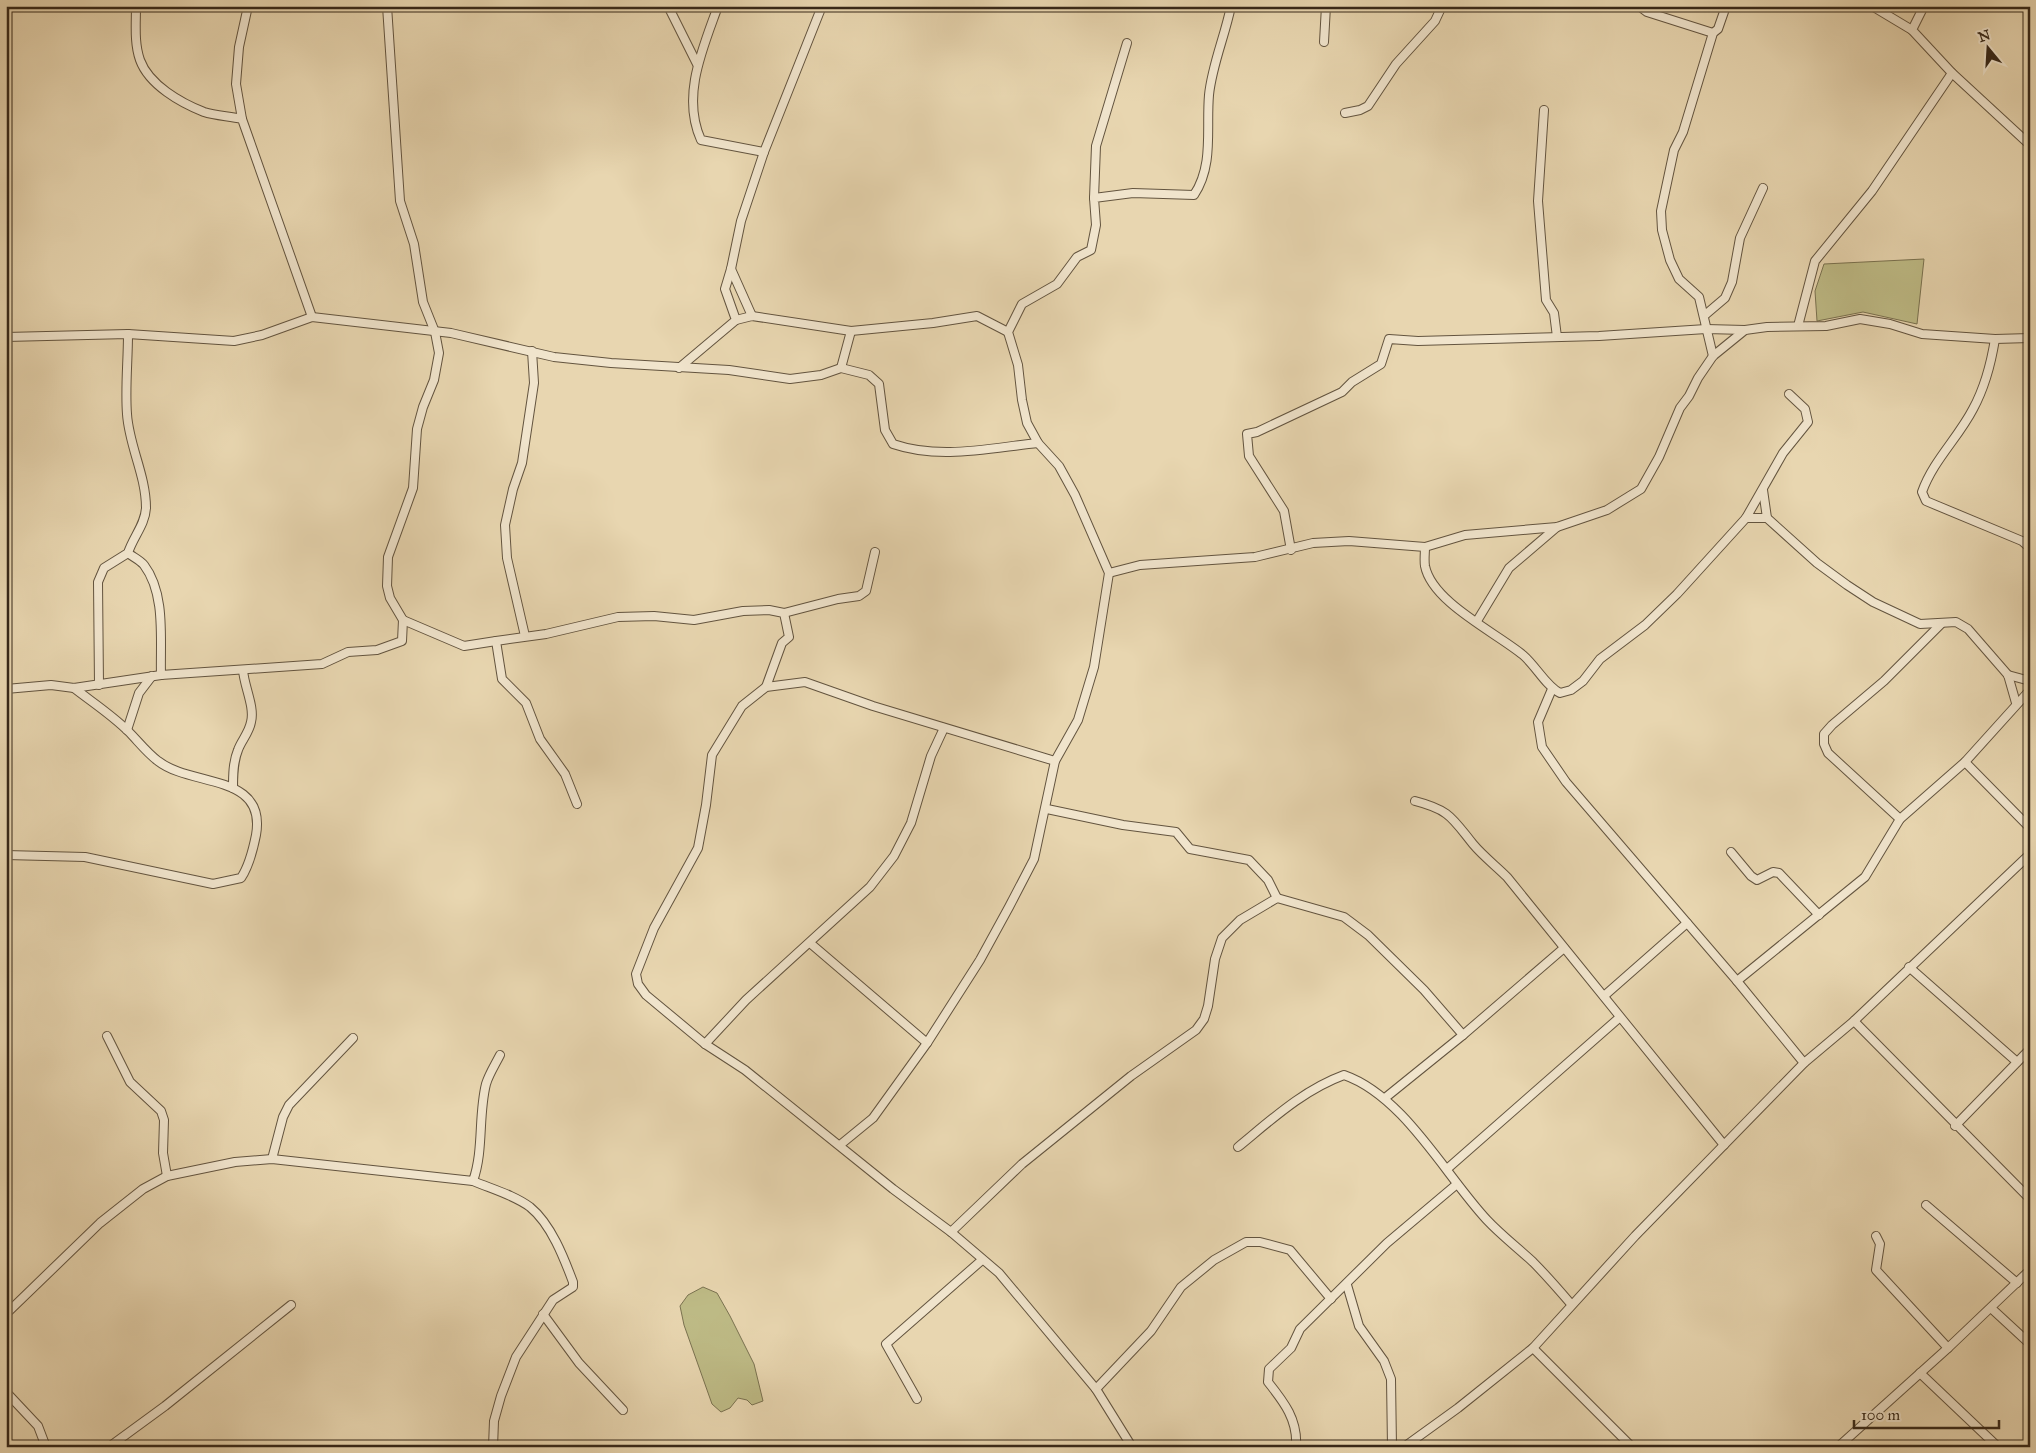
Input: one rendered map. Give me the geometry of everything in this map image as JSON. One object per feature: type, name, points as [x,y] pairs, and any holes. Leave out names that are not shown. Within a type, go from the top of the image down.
[{"type":"street","points":[[136,6],[136,40],[140,59],[154,80],[169,93],[205,112],[242,119]]},
{"type":"street","points":[[248,6],[239,47],[236,84],[242,119],[312,317]]},
{"type":"street","points":[[6,689],[51,685],[74,688],[161,675],[322,664],[348,652],[388,648],[402,641],[403,620],[390,598],[386,572],[388,557],[413,488],[417,429],[434,380],[439,352],[435,332],[423,302],[414,244],[400,201],[386,6]]},
{"type":"street","points":[[668,6],[697,64]]},
{"type":"street","points":[[718,6],[697,64],[693,114],[695,128],[700,140],[764,152]]},
{"type":"street","points":[[736,320],[724,289],[731,269],[741,221],[764,152],[822,6]]},
{"type":"street","points":[[1094,198],[1133,193],[1194,195],[1206,172],[1209,95],[1218,54],[1232,6]]},
{"type":"street","points":[[1324,42],[1326,6]]},
{"type":"street","points":[[1345,113],[1368,106],[1396,64],[1435,21],[1442,6]]},
{"type":"street","points":[[1639,6],[1647,12],[1713,33]]},
{"type":"street","points":[[1713,356],[1706,329],[1705,315],[1699,297],[1679,279],[1670,260],[1662,230],[1661,211],[1674,150],[1683,132],[1713,33],[1718,29],[1726,6]]},
{"type":"street","points":[[1872,6],[1912,30],[1952,73],[2030,145]]},
{"type":"street","points":[[1912,30],[1924,6]]},
{"type":"street","points":[[840,1145],[873,1118],[927,1043],[980,960],[1034,858],[1047,809],[1055,761],[1078,720],[1094,666],[1109,573],[1075,495],[1058,466],[1038,443],[1027,423],[1018,365],[1008,332],[1022,304],[1057,284],[1077,257],[1091,250],[1096,225],[1094,198],[1096,146],[1127,43]]},
{"type":"street","points":[[1798,326],[1815,262],[1872,190],[1952,73]]},
{"type":"street","points":[[1544,110],[1538,201],[1546,300],[1554,314],[1557,337]]},
{"type":"street","points":[[1705,315],[1725,298],[1732,282],[1740,238],[1763,188]]},
{"type":"street","points":[[731,269],[752,316]]},
{"type":"street","points":[[679,368],[736,320],[752,316],[851,331],[933,323],[977,316],[1008,332]]},
{"type":"street","points":[[6,337],[128,334],[234,341],[262,335],[312,317],[472,337],[554,357],[679,368],[730,370],[790,379],[821,375],[841,368],[869,375],[879,384],[886,430],[893,444],[907,449],[948,454],[1038,443]]},
{"type":"street","points":[[1291,550],[1284,511],[1249,456],[1247,434],[1257,432],[1342,392],[1352,382],[1381,364],[1389,339],[1418,341],[1557,337],[1706,329],[1745,330],[1826,326],[1860,320],[1890,324],[1922,334],[1995,339],[2030,338]]},
{"type":"street","points":[[1109,573],[1140,565],[1229,560],[1291,550],[1313,543],[1350,541],[1425,547],[1465,535],[1558,527],[1607,510],[1641,489],[1659,457],[1680,408],[1713,356],[1745,330]]},
{"type":"street","points":[[841,368],[851,331]]},
{"type":"street","points":[[99,685],[98,582],[104,568],[128,553],[133,538],[142,527],[146,508],[143,481],[126,416],[128,334]]},
{"type":"street","points":[[1995,339],[1990,370],[1972,411],[1947,446],[1926,481],[1922,492],[1923,496],[1931,503],[2022,542],[2030,548]]},
{"type":"street","points":[[525,636],[507,558],[505,525],[513,489],[522,463],[534,383],[532,351]]},
{"type":"street","points":[[1425,547],[1425,567],[1432,583],[1453,607],[1477,621],[1524,656],[1543,675],[1552,689],[1560,693],[1571,690],[1583,680],[1600,659],[1645,626],[1677,594],[1746,518],[1783,453],[1808,422],[1805,409],[1789,394]]},
{"type":"street","points":[[1763,490],[1768,518],[1817,563],[1873,602],[1920,624],[1956,622],[1968,629],[2008,675],[2016,703]]},
{"type":"street","points":[[1746,518],[1768,518]]},
{"type":"street","points":[[1477,621],[1509,568],[1558,527]]},
{"type":"street","points":[[403,620],[464,646],[546,634],[618,617],[654,616],[694,620],[743,611],[768,610],[784,613],[838,599],[859,596],[866,591],[875,552]]},
{"type":"street","points":[[128,553],[142,563],[156,590],[160,620],[161,675]]},
{"type":"street","points":[[766,687],[782,643],[789,637],[784,613]]},
{"type":"street","points":[[1900,818],[1828,753],[1824,744],[1824,734],[1884,681],[1941,624]]},
{"type":"street","points":[[496,641],[502,679],[526,703],[540,739],[565,774],[577,804]]},
{"type":"street","points":[[233,788],[233,771],[238,750],[252,721],[251,705],[244,685],[243,670]]},
{"type":"street","points":[[2008,675],[2030,680]]},
{"type":"street","points":[[127,730],[140,693],[152,676]]},
{"type":"street","points":[[1055,761],[873,706],[805,682],[766,687],[742,706],[712,755],[706,805],[698,848],[654,928],[636,974],[638,984],[646,995],[705,1044],[745,1070],[893,1189],[952,1232],[999,1273],[1096,1389],[1132,1447]]},
{"type":"street","points":[[6,855],[85,857],[212,884],[240,878],[247,869],[258,825],[255,808],[247,797],[233,788],[214,781],[179,773],[158,762],[127,730],[74,688]]},
{"type":"street","points":[[1552,689],[1538,722],[1542,747],[1566,782],[1737,981],[1804,1063]]},
{"type":"street","points":[[1737,981],[1865,877],[1900,818],[1965,762],[2016,703],[2030,690]]},
{"type":"street","points":[[705,1044],[746,1000],[870,887],[894,856],[911,823],[931,756],[944,728]]},
{"type":"street","points":[[1965,762],[2030,828]]},
{"type":"street","points":[[1415,801],[1435,806],[1451,816],[1473,844],[1507,877],[1604,996],[1619,1018],[1724,1145]]},
{"type":"street","points":[[1047,809],[1123,825],[1176,832],[1190,849],[1249,860],[1268,880],[1278,898],[1344,917],[1368,936],[1424,990],[1463,1035]]},
{"type":"street","points":[[1731,852],[1751,876],[1757,880],[1773,872],[1780,872],[1819,915]]},
{"type":"street","points":[[1404,1447],[1458,1408],[1533,1348],[1571,1304],[1804,1063],[1854,1020],[2030,854]]},
{"type":"street","points":[[952,1232],[1022,1164],[1131,1076],[1196,1030],[1204,1019],[1208,1006],[1215,959],[1222,938],[1240,920],[1278,898]]},
{"type":"street","points":[[1604,996],[1687,923]]},
{"type":"street","points":[[810,942],[927,1043]]},
{"type":"street","points":[[1385,1098],[1463,1035],[1564,948]]},
{"type":"street","points":[[1909,967],[2017,1062]]},
{"type":"street","points":[[1447,1169],[1619,1018]]},
{"type":"street","points":[[1854,1020],[1956,1126],[2030,1199]]},
{"type":"street","points":[[107,1036],[130,1082],[161,1111],[164,1120],[163,1153],[167,1176]]},
{"type":"street","points":[[272,1159],[283,1118],[289,1105],[353,1038]]},
{"type":"street","points":[[1956,1126],[2030,1049]]},
{"type":"street","points":[[473,1181],[480,1157],[482,1110],[487,1082],[500,1056]]},
{"type":"street","points":[[1238,1147],[1275,1115],[1323,1084],[1344,1075],[1354,1078],[1385,1098],[1447,1169],[1488,1221],[1534,1263],[1571,1304]]},
{"type":"street","points":[[6,1314],[100,1222],[143,1189],[167,1176],[235,1162],[272,1159],[473,1181],[520,1201],[532,1209],[554,1240],[566,1263],[573,1287],[553,1300],[516,1357],[500,1396],[494,1421],[493,1447]]},
{"type":"street","points":[[1296,1447],[1297,1434],[1289,1409],[1268,1382],[1269,1369],[1291,1348],[1300,1329],[1387,1244],[1457,1184]]},
{"type":"street","points":[[1926,1205],[2017,1283]]},
{"type":"street","points":[[1876,1236],[1880,1244],[1876,1270],[1948,1348]]},
{"type":"street","points":[[1096,1389],[1151,1331],[1181,1288],[1214,1260],[1246,1242],[1260,1242],[1290,1250],[1331,1299]]},
{"type":"street","points":[[917,1399],[886,1344],[982,1260]]},
{"type":"street","points":[[1838,1447],[1948,1348],[2030,1270]]},
{"type":"street","points":[[1347,1285],[1359,1326],[1384,1361],[1391,1378],[1392,1447]]},
{"type":"street","points":[[109,1447],[165,1406],[291,1305]]},
{"type":"street","points":[[1990,1308],[2030,1344]]},
{"type":"street","points":[[543,1314],[579,1363],[623,1410]]},
{"type":"street","points":[[1533,1348],[1632,1447]]},
{"type":"street","points":[[1920,1373],[1998,1447]]},
{"type":"street","points":[[6,1392],[38,1426],[46,1447]]},
{"type":"shaded area","points":[[1924,259],[1917,324],[1863,312],[1817,321],[1815,291],[1824,264]]},
{"type":"shaded area","points":[[703,1287],[717,1293],[730,1316],[754,1364],[763,1401],[752,1405],[747,1400],[738,1398],[730,1408],[721,1412],[712,1404],[684,1325],[680,1306],[688,1295]]}]
